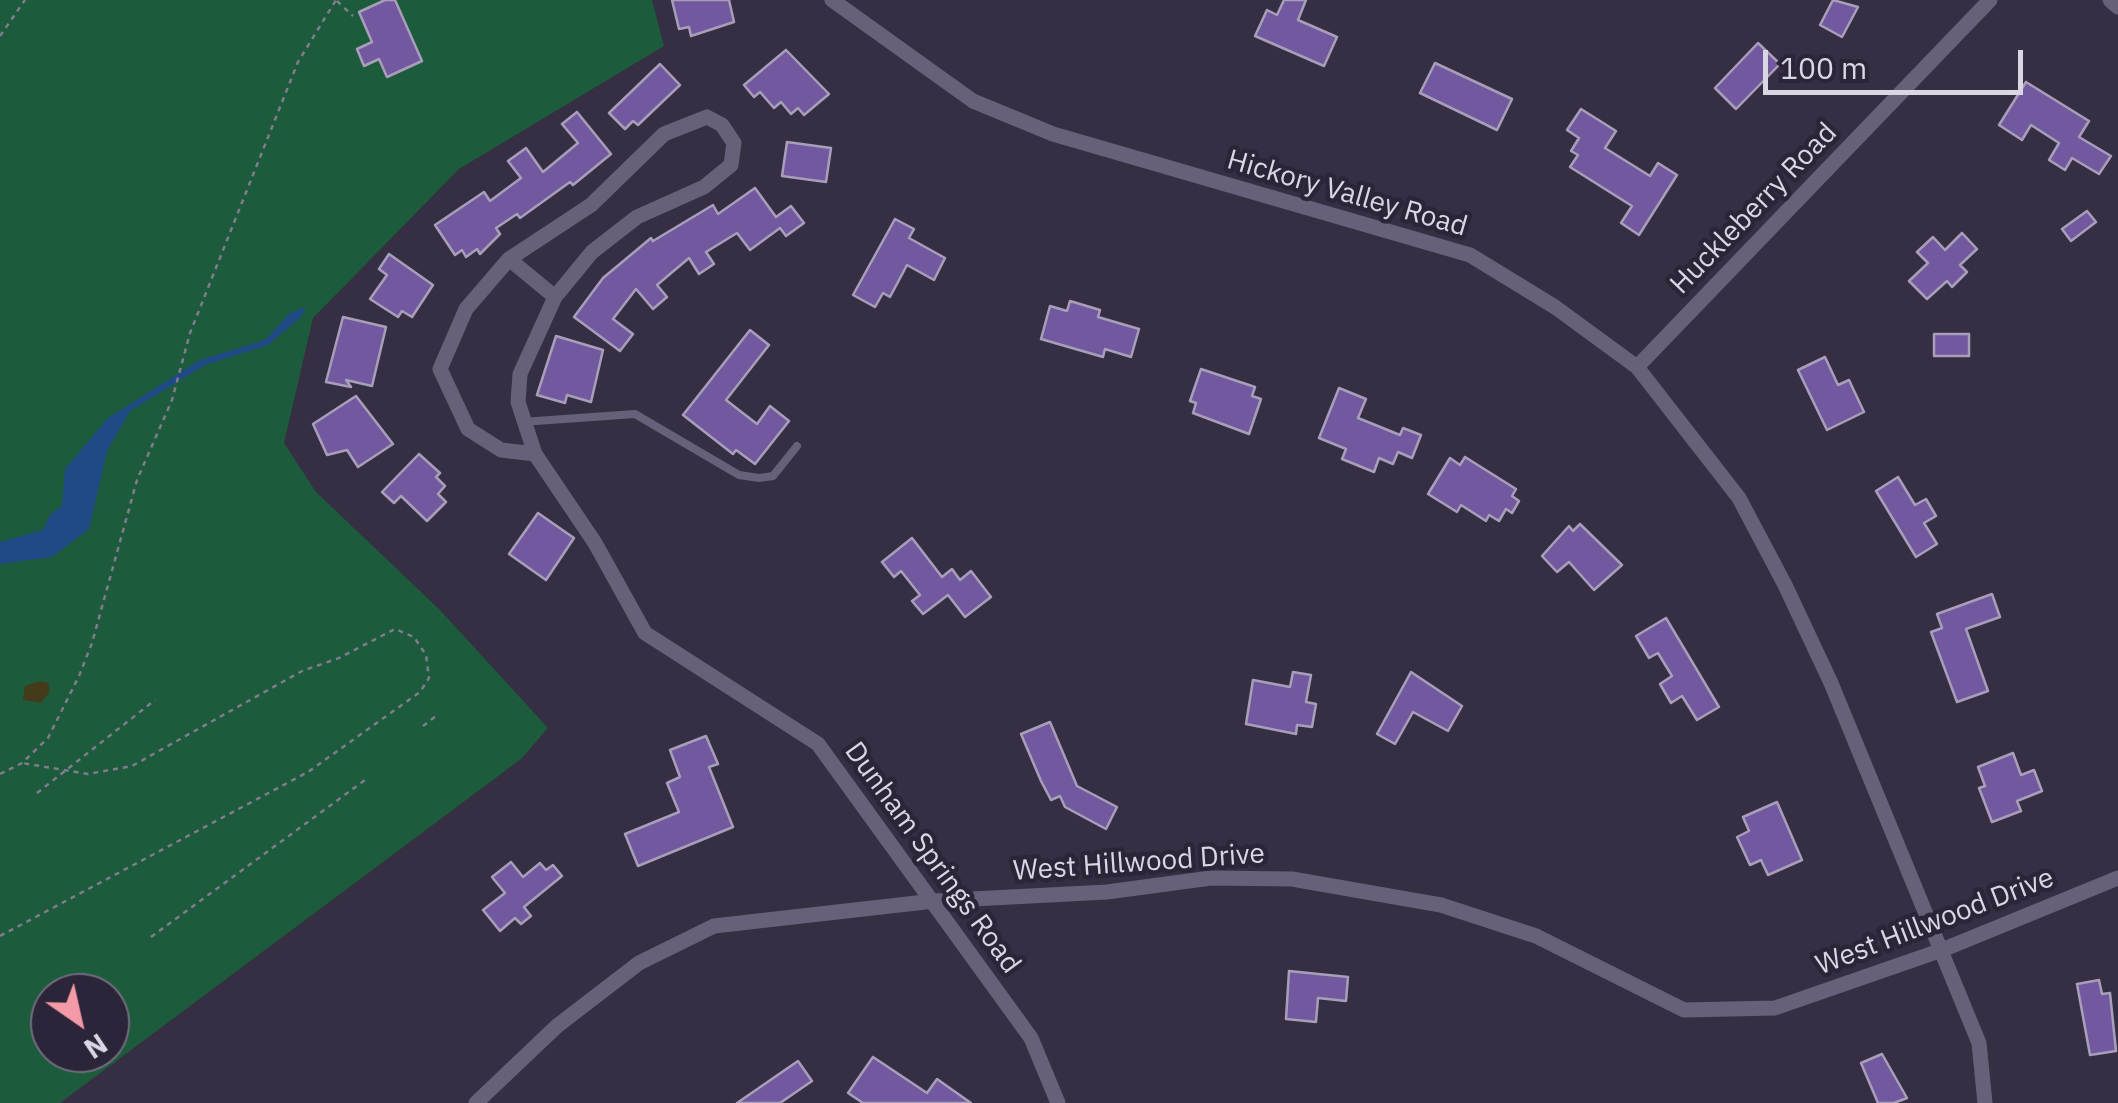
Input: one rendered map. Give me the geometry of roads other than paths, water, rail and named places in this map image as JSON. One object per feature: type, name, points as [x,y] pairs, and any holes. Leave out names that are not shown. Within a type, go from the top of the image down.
[{"type":"street","name":"Hickory Valley Road","points":[[832,0],[973,101],[1052,134],[1470,255],[1555,307],[1637,366],[1739,498],[1785,585],[1979,1042],[1986,1103]]},
{"type":"street","name":"Huckleberry Road","points":[[1637,366],[1990,0]]},
{"type":"street","points":[[2110,0],[2118,7]]},
{"type":"street","points":[[522,422],[520,374],[555,297],[592,252],[636,216],[721,176],[730,165],[734,143],[722,125],[707,118],[664,134],[592,205],[509,260],[466,309],[440,369],[468,429],[501,450],[535,454]]},
{"type":"street","points":[[509,260],[555,297]]},
{"type":"street","name":"Dunham Springs Road","points":[[522,422],[535,454],[595,542],[646,634],[818,744],[1031,1038],[1058,1103]]},
{"type":"street","name":"West Hillwood Drive","points":[[476,1103],[557,1026],[639,963],[714,926],[934,901],[1107,892],[1211,878],[1292,879],[1441,905],[1536,936],[1684,1010],[1775,1008],[1942,950],[2118,878]]},
{"type":"lane","points":[[522,422],[635,414],[738,475],[759,478],[773,476],[796,446]]},
{"type":"water","points":[[306,307],[301,317],[268,345],[205,365],[130,411],[107,451],[89,529],[52,557],[0,564],[0,542],[43,530],[50,515],[62,506],[65,469],[108,418],[200,360],[265,340],[290,313]]}]
